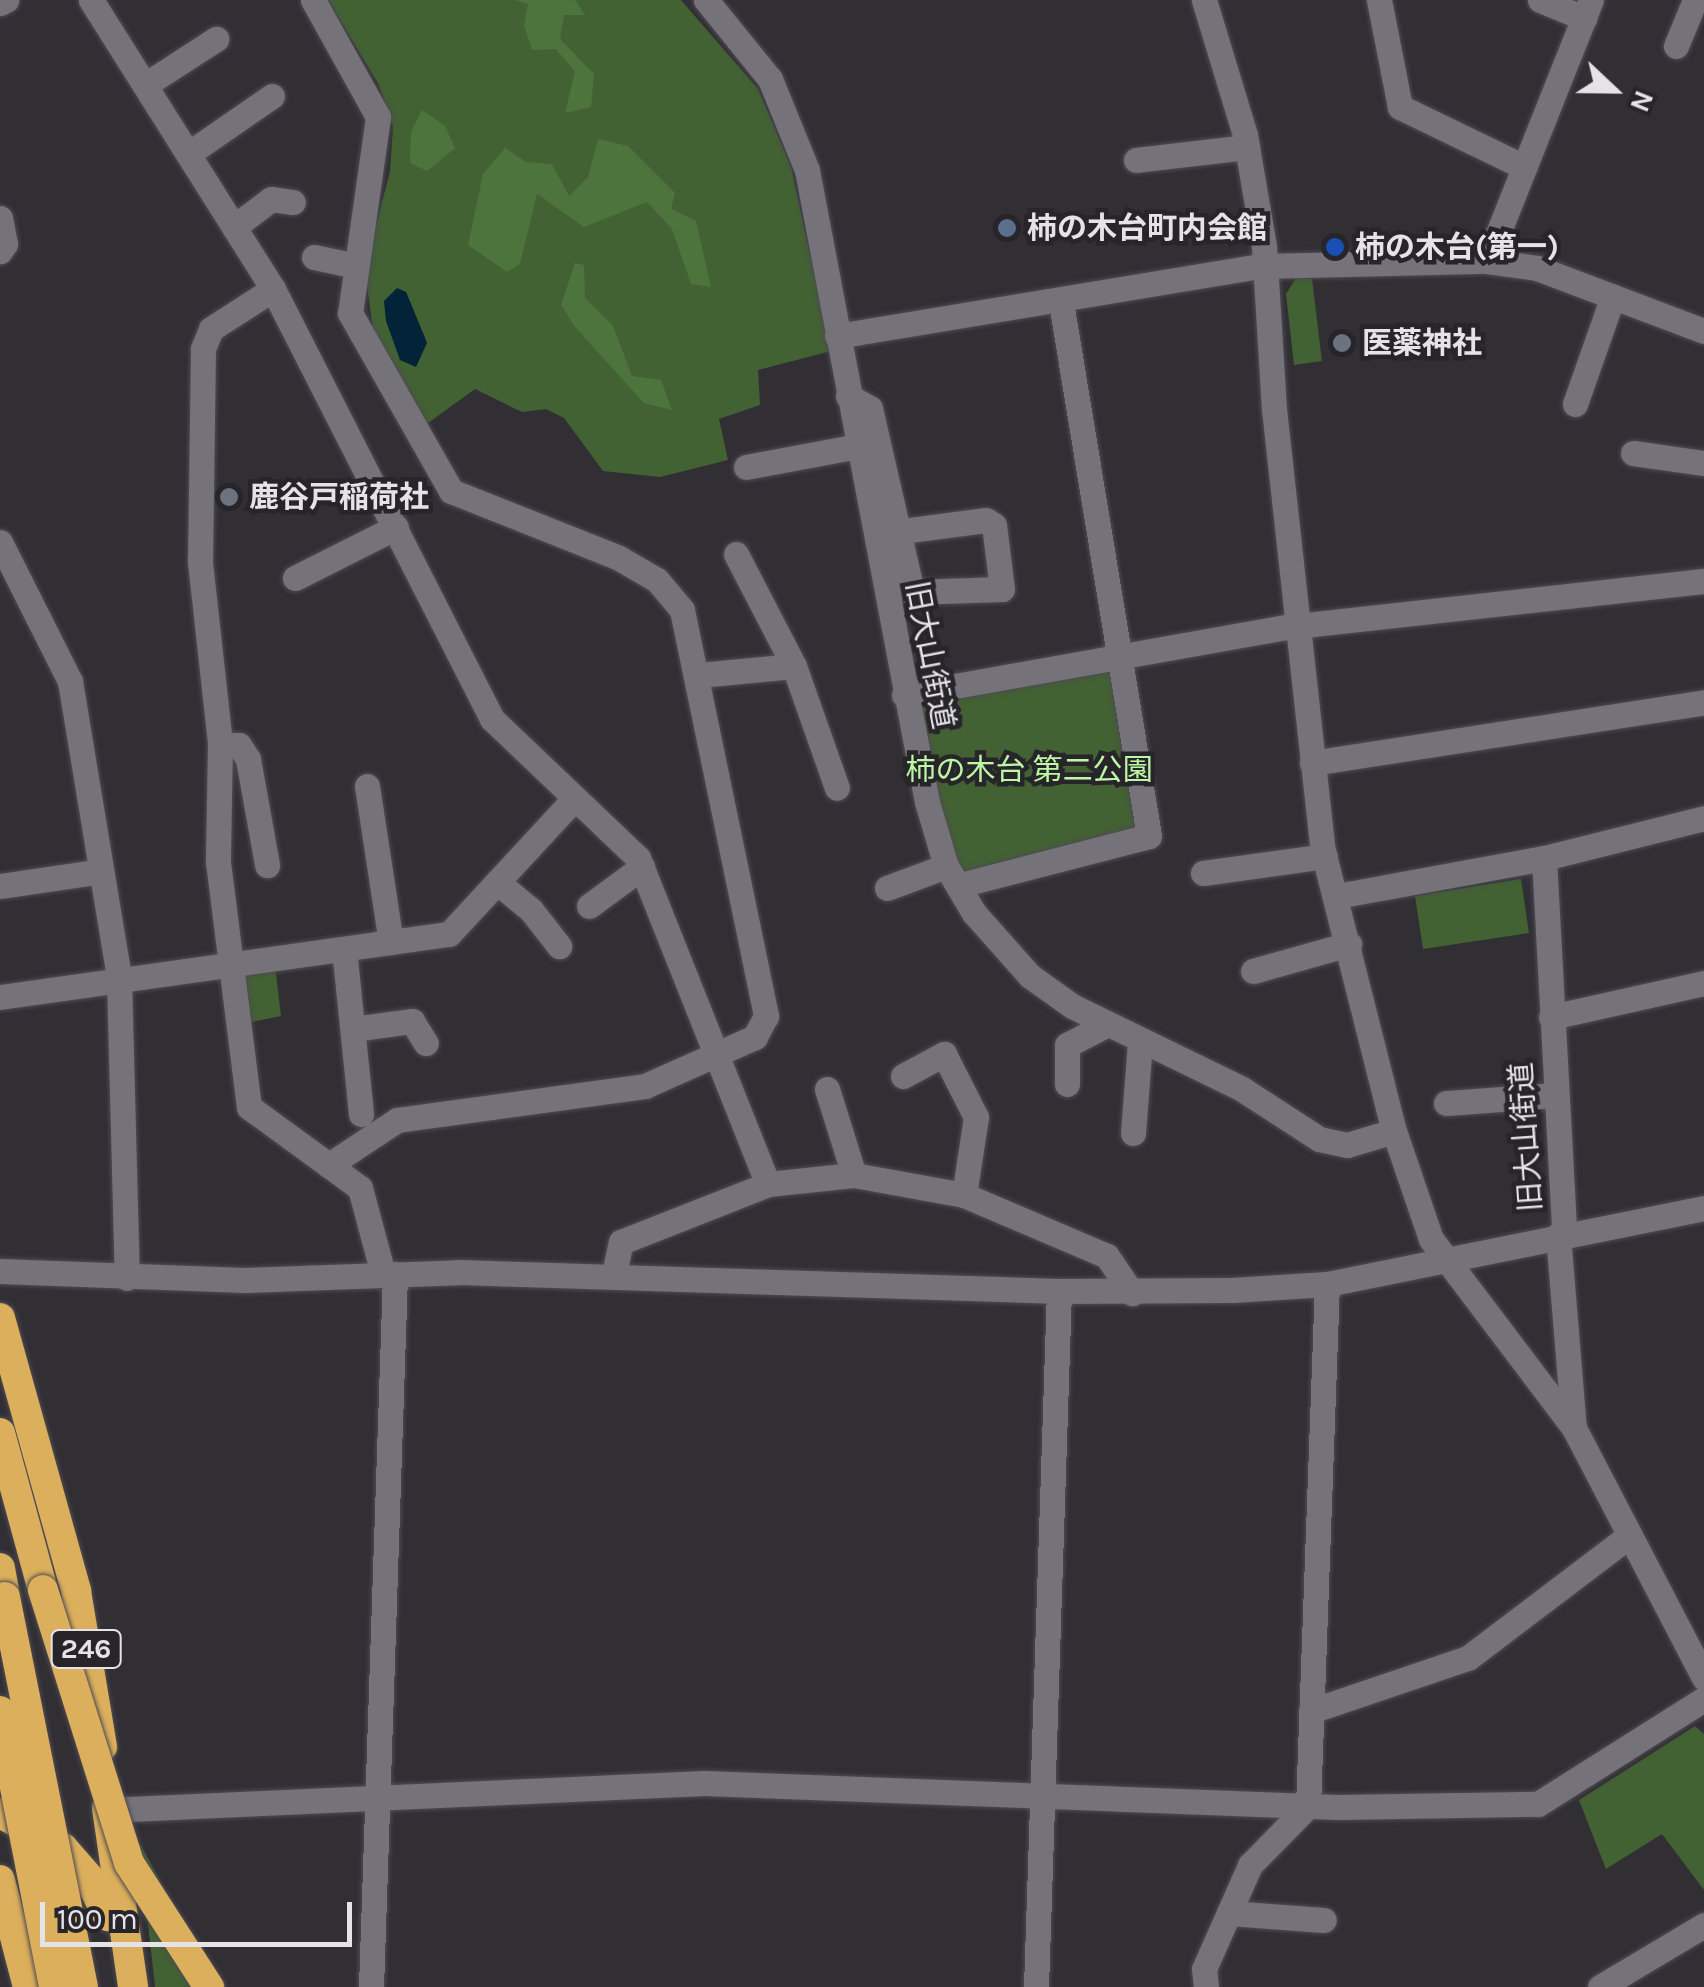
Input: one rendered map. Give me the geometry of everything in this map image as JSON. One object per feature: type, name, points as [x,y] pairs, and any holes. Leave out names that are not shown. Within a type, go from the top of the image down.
[{"type":"highway","name":"246","points":[[0,1318],[76,1591],[117,1908],[133,1987]]},
{"type":"highway","points":[[0,1433],[43,1590],[129,1863],[208,1987]]},
{"type":"highway","name":"246","points":[[2,1582],[82,1987]]},
{"type":"highway","points":[[0,1711],[54,1987]]},
{"type":"highway","points":[[0,1814],[46,1835],[88,1877],[113,1929],[124,1987]]},
{"type":"highway","points":[[2,1893],[28,1987]]},
{"type":"highway","points":[[0,1937],[17,1987]]},
{"type":"street","points":[[91,0],[273,288],[492,719],[642,867],[768,1184]]},
{"type":"street","points":[[314,0],[378,117],[376,169],[354,265],[350,314],[451,491],[619,558],[657,580],[682,610],[766,1016],[755,1038],[645,1086],[397,1120],[329,1164]]},
{"type":"street","name":"旧大山街道","points":[[706,0],[770,79],[808,170],[904,695],[953,875],[974,913],[1030,976],[1106,1024],[1242,1089],[1318,1139],[1348,1146],[1394,1130]]},
{"type":"street","points":[[1204,0],[1247,147],[1264,246],[1261,266],[1325,856],[1394,1130],[1430,1239],[1574,1428],[1704,1678]]},
{"type":"street","points":[[1379,0],[1400,106],[1524,166]]},
{"type":"street","points":[[1487,261],[1588,9],[1540,0]]},
{"type":"street","points":[[1676,46],[1695,0]]},
{"type":"street","points":[[144,85],[216,39]]},
{"type":"street","points":[[188,154],[272,96]]},
{"type":"street","points":[[1136,160],[1247,147]]},
{"type":"street","points":[[234,228],[271,198],[292,202]]},
{"type":"street","points":[[0,218],[5,244],[0,251]]},
{"type":"street","points":[[314,257],[354,265]]},
{"type":"street","points":[[837,336],[1261,266],[1487,261],[1538,268],[1704,330]]},
{"type":"street","points":[[273,288],[211,330],[203,349],[200,562],[220,745],[218,862],[249,1107],[364,1194],[389,1274],[370,1987]]},
{"type":"street","points":[[1574,404],[1613,296]]},
{"type":"street","points":[[886,888],[1150,836],[1061,302]]},
{"type":"street","points":[[848,396],[870,408],[903,530]]},
{"type":"street","points":[[760,471],[858,446]]},
{"type":"street","points":[[1633,453],[1704,463]]},
{"type":"street","points":[[303,567],[396,527]]},
{"type":"street","points":[[0,542],[66,669],[102,871],[119,978],[126,1278]]},
{"type":"street","points":[[736,554],[794,666],[837,788]]},
{"type":"street","points":[[904,695],[1298,626],[1704,581]]},
{"type":"street","points":[[698,675],[794,666]]},
{"type":"street","points":[[1312,762],[1704,702]]},
{"type":"street","points":[[220,745],[239,744],[248,760],[267,864]]},
{"type":"street","points":[[367,786],[391,942]]},
{"type":"street","points":[[0,997],[449,934],[574,799]]},
{"type":"street","points":[[1337,896],[1544,858],[1704,818]]},
{"type":"street","points":[[1218,879],[1325,856]]},
{"type":"street","name":"旧大山街道","points":[[1544,858],[1574,1428]]},
{"type":"street","points":[[589,906],[642,867]]},
{"type":"street","points":[[0,886],[102,871]]},
{"type":"street","points":[[498,882],[531,910],[559,946]]},
{"type":"street","points":[[1253,971],[1349,944]]},
{"type":"street","points":[[344,949],[362,1114]]},
{"type":"street","points":[[1551,1017],[1704,983]]},
{"type":"street","points":[[352,1030],[412,1022],[426,1042]]},
{"type":"street","points":[[1067,1084],[1067,1045],[1106,1024]]},
{"type":"street","points":[[1140,1042],[1141,1119]]},
{"type":"street","points":[[903,1076],[944,1054],[968,1101],[976,1117],[964,1196]]},
{"type":"street","points":[[827,1089],[854,1176]]},
{"type":"street","points":[[1446,1103],[1555,1095]]},
{"type":"street","points":[[614,1274],[621,1242],[768,1184],[854,1176],[964,1196],[1107,1256],[1132,1292]]},
{"type":"street","points":[[0,1271],[126,1278],[614,1274],[1132,1292],[1327,1284],[1704,1208]]},
{"type":"street","points":[[1206,1987],[1204,1969],[1250,1866],[1308,1806],[1327,1284]]},
{"type":"street","points":[[1036,1987],[1059,1291]]},
{"type":"street","points":[[1311,1711],[1468,1658],[1630,1535]]},
{"type":"street","points":[[106,1810],[704,1783],[1308,1806],[1538,1804],[1704,1700]]},
{"type":"street","points":[[0,1802],[66,1833],[100,1872],[117,1908]]},
{"type":"street","points":[[1229,1913],[1324,1920]]},
{"type":"street","points":[[1600,1987],[1704,1925]]},
{"type":"green space","points":[[328,0],[681,0],[758,89],[791,167],[831,351],[758,370],[760,405],[719,419],[728,460],[660,477],[603,471],[564,418],[546,409],[522,412],[475,389],[424,426],[375,345],[365,269],[390,171],[393,127],[379,85]],"holes":[[[406,292],[427,343],[400,360],[384,301]]]},
{"type":"green space","points":[[515,0],[575,0],[585,15],[564,15],[560,39],[594,74],[591,107],[565,113],[575,72],[556,49],[532,50],[524,25],[528,4]]},
{"type":"green space","points":[[422,110],[445,126],[455,148],[427,171],[410,163],[411,132]]},
{"type":"green space","points":[[598,139],[628,146],[675,193],[671,209],[696,221],[711,287],[691,284],[672,229],[647,202],[584,227],[537,194],[520,264],[507,272],[468,245],[483,174],[505,148],[526,162],[552,164],[569,196],[588,177]]},
{"type":"green space","points":[[575,263],[584,265],[585,298],[613,326],[632,376],[661,380],[672,410],[644,403],[575,327],[561,305]]},
{"type":"green space","points":[[1296,278],[1312,279],[1322,361],[1294,365],[1286,294]]},
{"type":"green space","name":"柿の木台 第二公園","points":[[1120,658],[1149,836],[960,885],[904,695]]},
{"type":"green space","points":[[1521,879],[1529,933],[1423,949],[1415,896]]},
{"type":"green space","points":[[275,965],[281,1016],[247,1023],[241,985],[246,971]]},
{"type":"green space","points":[[1695,1726],[1704,1734],[1704,1890],[1662,1834],[1606,1869],[1579,1800]]},
{"type":"green space","points":[[139,1842],[166,1892],[224,1987],[155,1987]]},
{"type":"water","points":[[397,288],[406,292],[427,343],[416,367],[400,360],[386,321],[384,301]]},
{"type":"place","name":"柿の木台町内会館","points":[[1007,228]]},
{"type":"place","name":"柿の木台(第一)","points":[[1335,247]]},
{"type":"place","name":"医薬神社","points":[[1342,343]]},
{"type":"place","name":"鹿谷戸稲荷社","points":[[229,497]]}]
